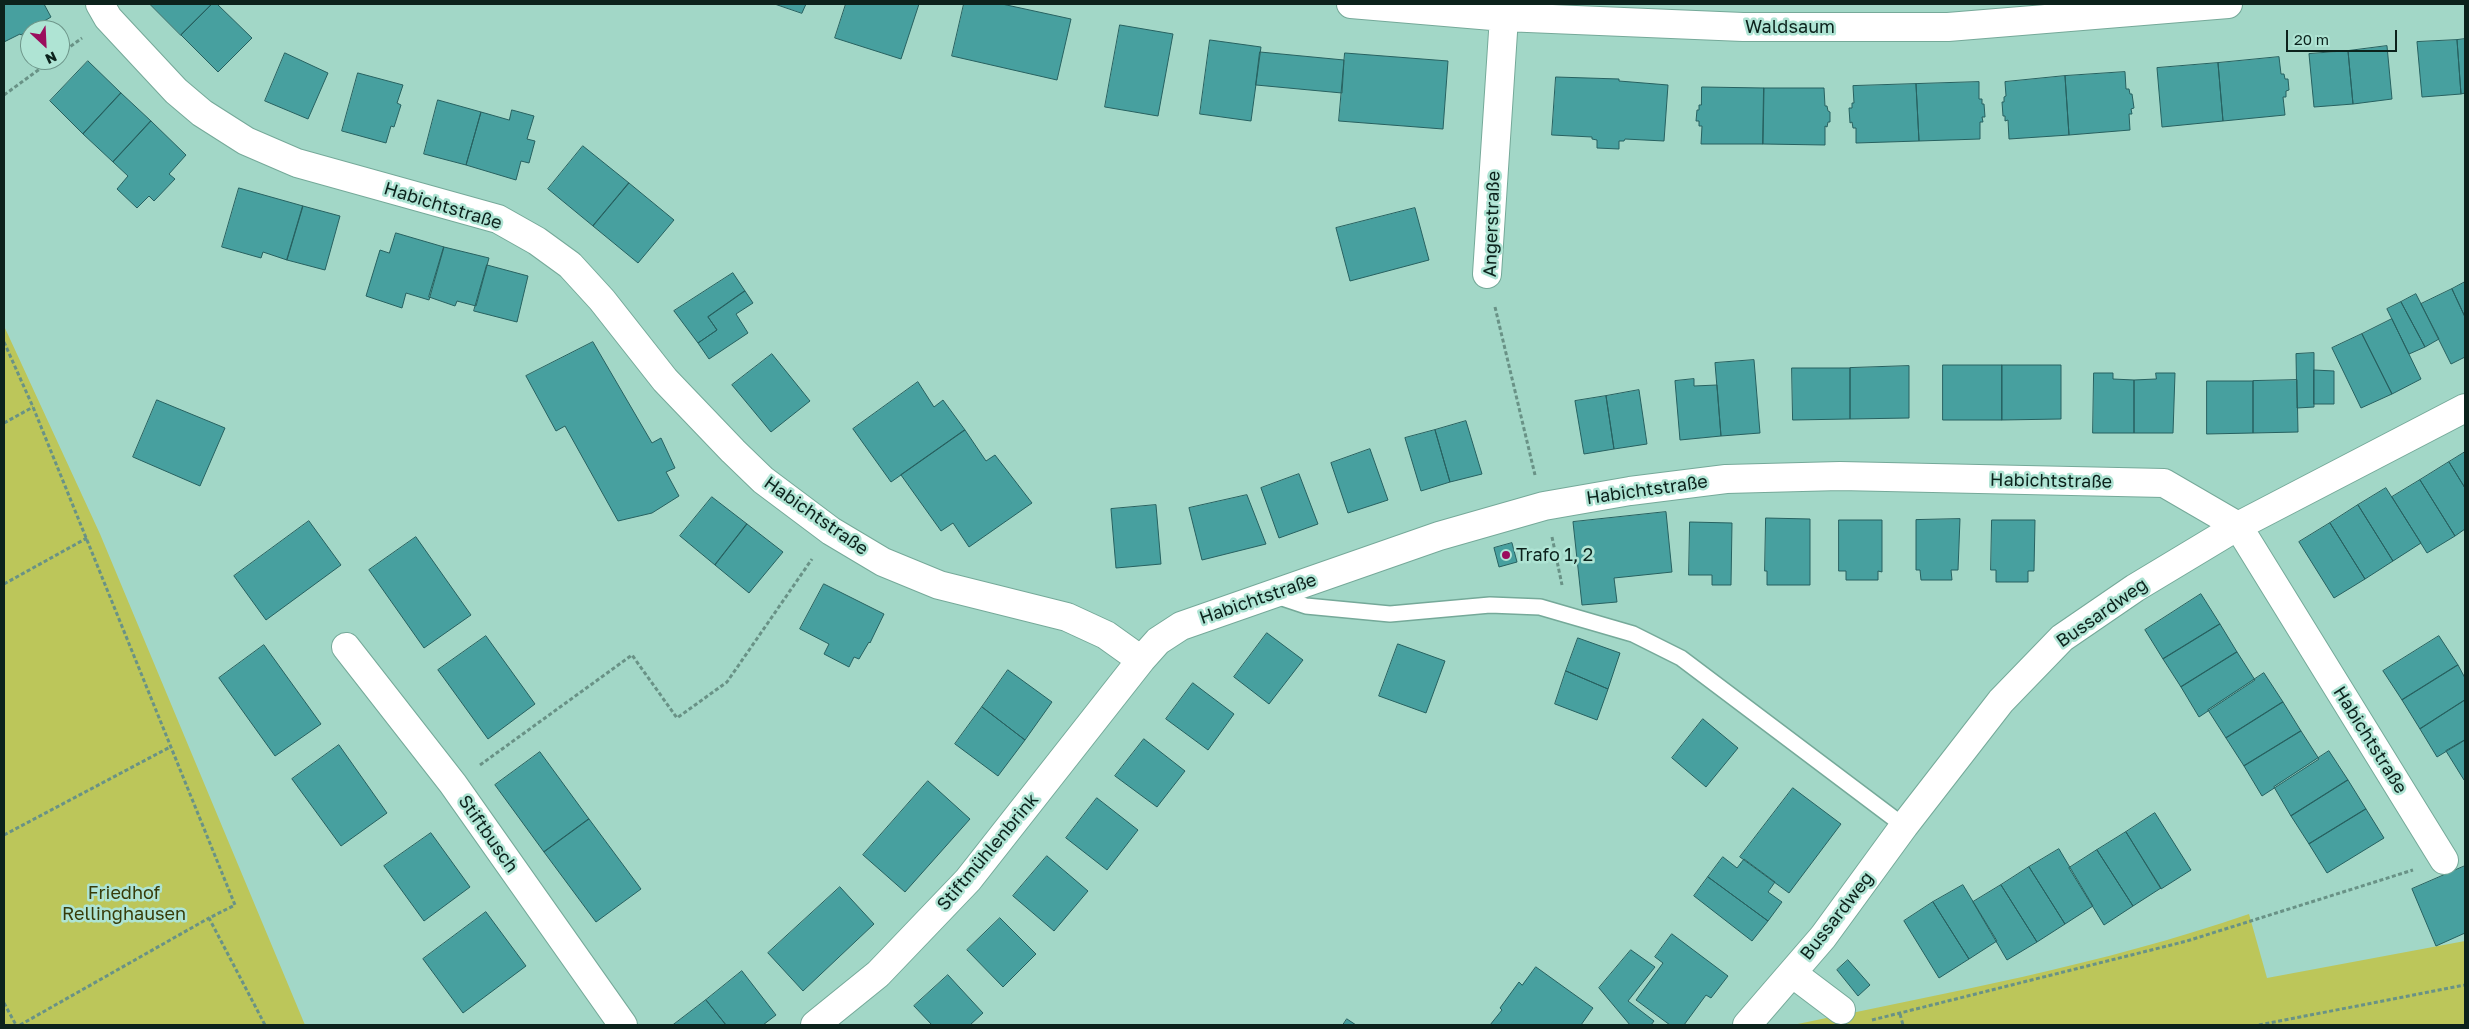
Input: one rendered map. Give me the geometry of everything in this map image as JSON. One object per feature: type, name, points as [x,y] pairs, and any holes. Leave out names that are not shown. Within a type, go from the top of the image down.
[{"type":"street","name":"Habichtstraße","points":[[100,4],[108,18],[176,91],[202,113],[246,141],[297,163],[498,219],[537,241],[563,260],[602,300],[665,380],[733,451],[763,480],[831,532],[883,562],[939,585],[1067,617],[1106,635],[1141,660],[1158,641],[1181,626],[1271,594],[1440,536],[1544,506],[1630,491],[1726,480],[1840,476],[2164,483],[2238,526],[2444,860]]},
{"type":"street","name":"Waldsaum","points":[[1352,4],[1512,10],[1744,27],[1948,27],[2152,7],[2228,4]]},
{"type":"street","name":"Angerstraße","points":[[1487,274],[1512,10]]},
{"type":"street","name":"Bussardweg","points":[[1747,1025],[1823,937],[1904,826],[2001,701],[2062,638],[2134,588],[2238,526],[2465,408]]},
{"type":"street","name":"Stiftbusch","points":[[346,647],[453,784],[623,1025]]},
{"type":"street","name":"Stiftmühlenbrink","points":[[815,1025],[878,974],[968,880],[1141,660]]},
{"type":"street","name":"Bussardweg","points":[[1792,973],[1841,1010]]},
{"type":"lane","points":[[1271,594],[1306,606],[1390,614],[1490,606],[1540,607],[1633,634],[1680,658],[1904,826]]},
{"type":"path","points":[[4,95],[38,70]]},
{"type":"path","name":"Angerstraße","points":[[1487,274],[1569,614]]},
{"type":"path","points":[[4,342],[34,407],[235,905],[18,1025],[4,1003]]},
{"type":"path","points":[[4,423],[34,407]]},
{"type":"path","points":[[453,784],[632,655],[677,718],[727,682],[831,532]]},
{"type":"path","points":[[4,584],[87,538]]},
{"type":"path","points":[[4,835],[172,746]]},
{"type":"path","points":[[1903,1025],[1900,1014],[2187,941],[2444,860]]},
{"type":"path","points":[[209,918],[265,1025]]},
{"type":"path","points":[[2259,1025],[2465,985]]},
{"type":"green space","name":"Friedhof Rellinghausen","points":[[4,326],[100,534],[305,1025],[4,1025]]},
{"type":"green space","points":[[2249,914],[2267,978],[2465,941],[2465,1025],[1793,1025],[2023,977],[2137,948]]},
{"type":"building","points":[[4,4],[44,4],[51,17],[46,20],[20,20],[20,34],[4,42]]},
{"type":"building","points":[[150,4],[212,4],[181,35]]},
{"type":"building","points":[[212,4],[217,4],[252,38],[218,72],[181,35]]},
{"type":"building","points":[[775,4],[806,4],[802,13]]},
{"type":"building","points":[[846,4],[919,4],[901,59],[835,38]]},
{"type":"building","points":[[964,4],[1002,4],[1071,19],[1057,80],[952,56]]},
{"type":"building","points":[[1120,25],[1173,34],[1158,116],[1105,107]]},
{"type":"building","points":[[2465,39],[2465,93],[2461,94],[2457,40]]},
{"type":"building","points":[[1210,40],[1261,47],[1251,121],[1200,114]]},
{"type":"building","points":[[2457,40],[2461,94],[2422,97],[2417,42]]},
{"type":"building","points":[[2387,46],[2392,99],[2353,104],[2348,51]]},
{"type":"building","points":[[2348,51],[2353,104],[2314,107],[2309,54]]},
{"type":"building","points":[[1260,52],[1344,60],[1342,93],[1256,85]]},
{"type":"building","points":[[285,53],[328,73],[308,119],[265,101]]},
{"type":"building","points":[[1345,53],[1448,61],[1443,129],[1339,121]]},
{"type":"building","points":[[2279,57],[2281,74],[2284,74],[2285,79],[2288,79],[2289,90],[2286,91],[2286,97],[2283,97],[2285,115],[2223,121],[2218,63]]},
{"type":"building","points":[[88,61],[121,93],[83,134],[50,101]]},
{"type":"building","points":[[2218,63],[2223,121],[2162,127],[2157,68]]},
{"type":"building","points":[[2125,72],[2126,89],[2129,89],[2130,94],[2132,94],[2134,108],[2131,109],[2132,114],[2129,114],[2130,130],[2069,135],[2065,76]]},
{"type":"building","points":[[358,73],[403,85],[397,103],[401,105],[394,127],[391,126],[386,143],[342,131]]},
{"type":"building","points":[[2065,76],[2069,135],[2009,139],[2008,120],[2005,121],[2005,116],[2003,116],[2002,102],[2004,102],[2004,97],[2006,96],[2005,82]]},
{"type":"building","points":[[1556,77],[1619,79],[1619,81],[1668,85],[1664,141],[1625,139],[1624,141],[1619,141],[1619,149],[1597,148],[1597,140],[1592,139],[1592,137],[1552,135]]},
{"type":"building","points":[[1979,82],[1979,99],[1982,99],[1982,104],[1984,104],[1985,117],[1982,117],[1983,122],[1980,122],[1980,139],[1919,141],[1916,84]]},
{"type":"building","points":[[1916,84],[1919,141],[1856,143],[1856,128],[1853,128],[1852,122],[1850,123],[1849,108],[1852,108],[1852,103],[1854,103],[1853,86]]},
{"type":"building","points":[[1702,87],[1764,88],[1763,144],[1701,144],[1702,126],[1699,126],[1699,121],[1696,121],[1697,110],[1699,110],[1699,105],[1701,105]]},
{"type":"building","points":[[1764,88],[1824,88],[1825,106],[1827,106],[1830,112],[1830,122],[1828,122],[1827,127],[1825,126],[1825,145],[1763,144]]},
{"type":"building","points":[[121,93],[151,121],[113,162],[83,134]]},
{"type":"building","points":[[438,100],[481,112],[466,165],[424,154]]},
{"type":"building","points":[[512,110],[534,116],[527,139],[535,141],[529,163],[521,161],[516,180],[466,165],[481,112],[509,120]]},
{"type":"building","points":[[151,121],[186,155],[169,174],[175,179],[154,201],[149,196],[137,208],[117,189],[128,176],[113,162]]},
{"type":"building","points":[[583,146],[629,183],[593,226],[548,189]]},
{"type":"building","points":[[629,183],[674,220],[638,263],[593,226]]},
{"type":"building","points":[[239,188],[303,206],[287,260],[263,252],[261,258],[222,247]]},
{"type":"building","points":[[303,206],[340,216],[325,270],[287,260]]},
{"type":"building","points":[[1415,208],[1429,260],[1350,281],[1336,228]]},
{"type":"building","points":[[396,233],[444,247],[429,300],[406,293],[402,308],[366,296],[380,250],[389,253]]},
{"type":"building","points":[[444,247],[489,258],[476,306],[457,301],[455,306],[429,297]]},
{"type":"building","points":[[487,265],[528,276],[517,322],[474,311]]},
{"type":"building","points":[[733,273],[745,291],[708,317],[717,330],[698,343],[674,311]]},
{"type":"building","points":[[2465,282],[2465,317],[2452,289]]},
{"type":"building","points":[[2452,289],[2465,317],[2465,357],[2451,364],[2421,304]]},
{"type":"building","points":[[745,291],[753,303],[736,314],[748,333],[709,359],[698,343],[717,330],[708,317]]},
{"type":"building","points":[[2416,294],[2439,339],[2425,347],[2401,302]]},
{"type":"building","points":[[2401,302],[2425,347],[2409,354],[2387,309]]},
{"type":"building","points":[[2392,319],[2421,379],[2392,394],[2362,334]]},
{"type":"building","points":[[2362,334],[2392,394],[2361,408],[2332,348]]},
{"type":"building","points":[[593,342],[652,443],[661,438],[675,468],[666,472],[679,496],[652,513],[618,521],[565,426],[556,431],[526,376]]},
{"type":"building","points":[[2314,353],[2314,407],[2297,408],[2296,354]]},
{"type":"building","points":[[772,354],[810,401],[771,432],[732,385]]},
{"type":"building","points":[[1754,360],[1760,433],[1721,436],[1715,363]]},
{"type":"building","points":[[1943,365],[2002,365],[2002,420],[1943,420]]},
{"type":"building","points":[[2002,365],[2061,365],[2061,419],[2002,420]]},
{"type":"building","points":[[1909,366],[1909,418],[1850,419],[1850,368]]},
{"type":"building","points":[[1792,368],[1850,368],[1850,419],[1793,420]]},
{"type":"building","points":[[2314,370],[2334,371],[2334,404],[2314,404]]},
{"type":"building","points":[[2094,373],[2113,373],[2113,379],[2134,380],[2134,433],[2093,433]]},
{"type":"building","points":[[2156,373],[2175,373],[2173,433],[2134,433],[2134,380],[2156,379]]},
{"type":"building","points":[[1694,379],[1694,386],[1717,385],[1721,436],[1680,440],[1675,381]]},
{"type":"building","points":[[2297,380],[2298,432],[2253,433],[2253,381]]},
{"type":"building","points":[[2207,381],[2253,381],[2253,433],[2207,434]]},
{"type":"building","points":[[918,382],[934,407],[943,400],[965,430],[891,482],[853,429]]},
{"type":"building","points":[[1639,390],[1647,444],[1614,449],[1606,396]]},
{"type":"building","points":[[1606,396],[1614,449],[1584,454],[1575,401]]},
{"type":"building","points":[[157,400],[225,428],[200,486],[133,457]]},
{"type":"building","points":[[1466,421],[1482,474],[1450,482],[1435,430]]},
{"type":"building","points":[[965,430],[986,461],[995,455],[1032,503],[969,547],[953,523],[941,531],[901,475]]},
{"type":"building","points":[[1435,430],[1450,482],[1421,491],[1405,438]]},
{"type":"building","points":[[1370,449],[1388,500],[1348,513],[1331,463]]},
{"type":"building","points":[[2465,452],[2465,488],[2449,462]]},
{"type":"building","points":[[2449,462],[2465,488],[2465,529],[2455,536],[2420,480]]},
{"type":"building","points":[[1299,474],[1318,524],[1279,538],[1261,488]]},
{"type":"building","points":[[2420,480],[2455,536],[2427,553],[2392,497]]},
{"type":"building","points":[[2386,488],[2421,543],[2393,561],[2358,505]]},
{"type":"building","points":[[1247,495],[1266,544],[1202,560],[1189,508]]},
{"type":"building","points":[[712,497],[747,524],[715,565],[680,536]]},
{"type":"building","points":[[1156,505],[1161,564],[1116,568],[1111,509]]},
{"type":"building","points":[[2358,505],[2393,561],[2365,579],[2330,523]]},
{"type":"building","points":[[1666,512],[1672,572],[1614,578],[1617,602],[1582,605],[1573,522]]},
{"type":"building","points":[[1766,518],[1810,519],[1810,585],[1767,585],[1767,571],[1765,571]]},
{"type":"building","points":[[1960,519],[1958,570],[1951,570],[1952,580],[1921,580],[1920,570],[1916,570],[1916,520]]},
{"type":"building","points":[[1839,520],[1882,520],[1882,572],[1878,571],[1878,580],[1846,580],[1846,571],[1839,571]]},
{"type":"building","points":[[1992,520],[2035,520],[2034,571],[2028,571],[2028,582],[1996,582],[1996,570],[1991,570]]},
{"type":"building","points":[[309,521],[341,565],[266,620],[234,576]]},
{"type":"building","points":[[1690,522],[1732,523],[1731,585],[1712,585],[1712,575],[1689,575]]},
{"type":"building","points":[[2330,523],[2365,579],[2334,598],[2299,542]]},
{"type":"building","points":[[747,524],[783,552],[749,593],[715,565]]},
{"type":"building","points":[[416,537],[471,615],[424,648],[369,570]]},
{"type":"building","name":"Trafo 1, 2","points":[[1512,543],[1517,562],[1499,567],[1494,548]]},
{"type":"building","points":[[824,584],[884,614],[870,643],[859,659],[854,657],[849,667],[824,654],[829,644],[800,629]]},
{"type":"building","points":[[2201,594],[2220,624],[2163,659],[2145,630]]},
{"type":"building","points":[[2220,624],[2237,652],[2181,687],[2163,659]]},
{"type":"building","points":[[1267,633],[1303,660],[1269,704],[1234,677]]},
{"type":"building","points":[[486,636],[535,704],[488,739],[438,670]]},
{"type":"building","points":[[2439,636],[2458,665],[2402,700],[2383,671]]},
{"type":"building","points":[[1578,638],[1620,653],[1608,689],[1566,671]]},
{"type":"building","points":[[1398,644],[1445,661],[1426,713],[1379,696]]},
{"type":"building","points":[[264,645],[321,724],[275,756],[219,678]]},
{"type":"building","points":[[2237,652],[2255,680],[2199,717],[2181,687]]},
{"type":"building","points":[[2458,665],[2465,678],[2465,700],[2420,729],[2402,700]]},
{"type":"building","points":[[1008,670],[1052,702],[1025,740],[982,707]]},
{"type":"building","points":[[1566,671],[1608,689],[1597,720],[1555,704]]},
{"type":"building","points":[[2264,673],[2283,702],[2226,738],[2208,710]]},
{"type":"building","points":[[1193,683],[1234,714],[1208,750],[1166,719]]},
{"type":"building","points":[[2465,700],[2465,740],[2437,757],[2420,729]]},
{"type":"building","points":[[2283,702],[2301,731],[2244,766],[2226,738]]},
{"type":"building","points":[[982,707],[1025,740],[998,776],[955,744]]},
{"type":"building","points":[[1703,719],[1738,748],[1706,787],[1672,758]]},
{"type":"building","points":[[2301,731],[2319,759],[2262,796],[2244,766]]},
{"type":"building","points":[[1144,739],[1185,771],[1157,807],[1115,776]]},
{"type":"building","points":[[2465,740],[2465,779],[2464,780],[2446,751]]},
{"type":"building","points":[[339,745],[387,813],[341,846],[292,779]]},
{"type":"building","points":[[2329,751],[2348,780],[2291,816],[2274,787]]},
{"type":"building","points":[[540,752],[589,819],[544,852],[495,785]]},
{"type":"building","points":[[2348,780],[2366,809],[2309,844],[2291,816]]},
{"type":"building","points":[[928,781],[970,819],[905,892],[863,855]]},
{"type":"building","points":[[1793,788],[1841,824],[1789,893],[1740,857]]},
{"type":"building","points":[[1097,798],[1138,830],[1107,870],[1066,838]]},
{"type":"building","points":[[2366,809],[2384,838],[2327,873],[2309,844]]},
{"type":"building","points":[[2155,813],[2191,870],[2161,889],[2126,832]]},
{"type":"building","points":[[589,819],[641,889],[596,922],[544,852]]},
{"type":"building","points":[[2126,832],[2161,888],[2133,906],[2097,850]]},
{"type":"building","points":[[431,833],[470,887],[424,921],[384,866]]},
{"type":"building","points":[[2059,849],[2093,906],[2065,924],[2029,867]]},
{"type":"building","points":[[2097,850],[2133,906],[2104,925],[2069,868]]},
{"type":"building","points":[[1047,856],[1088,891],[1054,931],[1013,896]]},
{"type":"building","points":[[1723,857],[1737,868],[1744,859],[1775,882],[1768,892],[1782,902],[1768,921],[1708,877]]},
{"type":"building","points":[[2465,866],[2465,933],[2436,946],[2412,889]]},
{"type":"building","points":[[2029,867],[2065,924],[2037,942],[2001,885]]},
{"type":"building","points":[[1708,877],[1768,921],[1752,941],[1694,896]]},
{"type":"building","points":[[1963,885],[1997,941],[1969,959],[1933,902]]},
{"type":"building","points":[[2001,885],[2037,942],[2007,960],[1973,902]]},
{"type":"building","points":[[840,887],[874,924],[803,991],[768,953]]},
{"type":"building","points":[[1933,902],[1969,959],[1939,978],[1904,921]]},
{"type":"building","points":[[486,912],[526,966],[463,1013],[423,959]]},
{"type":"building","points":[[1000,918],[1036,954],[1003,987],[967,950]]},
{"type":"building","points":[[1672,934],[1728,976],[1711,998],[1706,995],[1684,1025],[1670,1025],[1636,1000],[1663,963],[1655,957]]},
{"type":"building","points":[[1631,950],[1655,967],[1628,1001],[1654,1021],[1651,1025],[1630,1025],[1599,988]]},
{"type":"building","points":[[1848,960],[1870,985],[1858,996],[1837,970]]},
{"type":"building","points":[[1536,967],[1593,1008],[1581,1025],[1490,1025],[1502,1010],[1500,1008],[1519,982],[1522,985]]},
{"type":"building","points":[[742,971],[776,1015],[763,1025],[726,1025],[706,1000]]},
{"type":"building","points":[[948,975],[983,1013],[970,1025],[932,1025],[914,1006]]},
{"type":"building","points":[[706,1000],[726,1025],[673,1025]]},
{"type":"building","points":[[1347,1019],[1356,1025],[1343,1025]]},
{"type":"place","name":"Trafo 1, 2","points":[[1506,555]]}]
